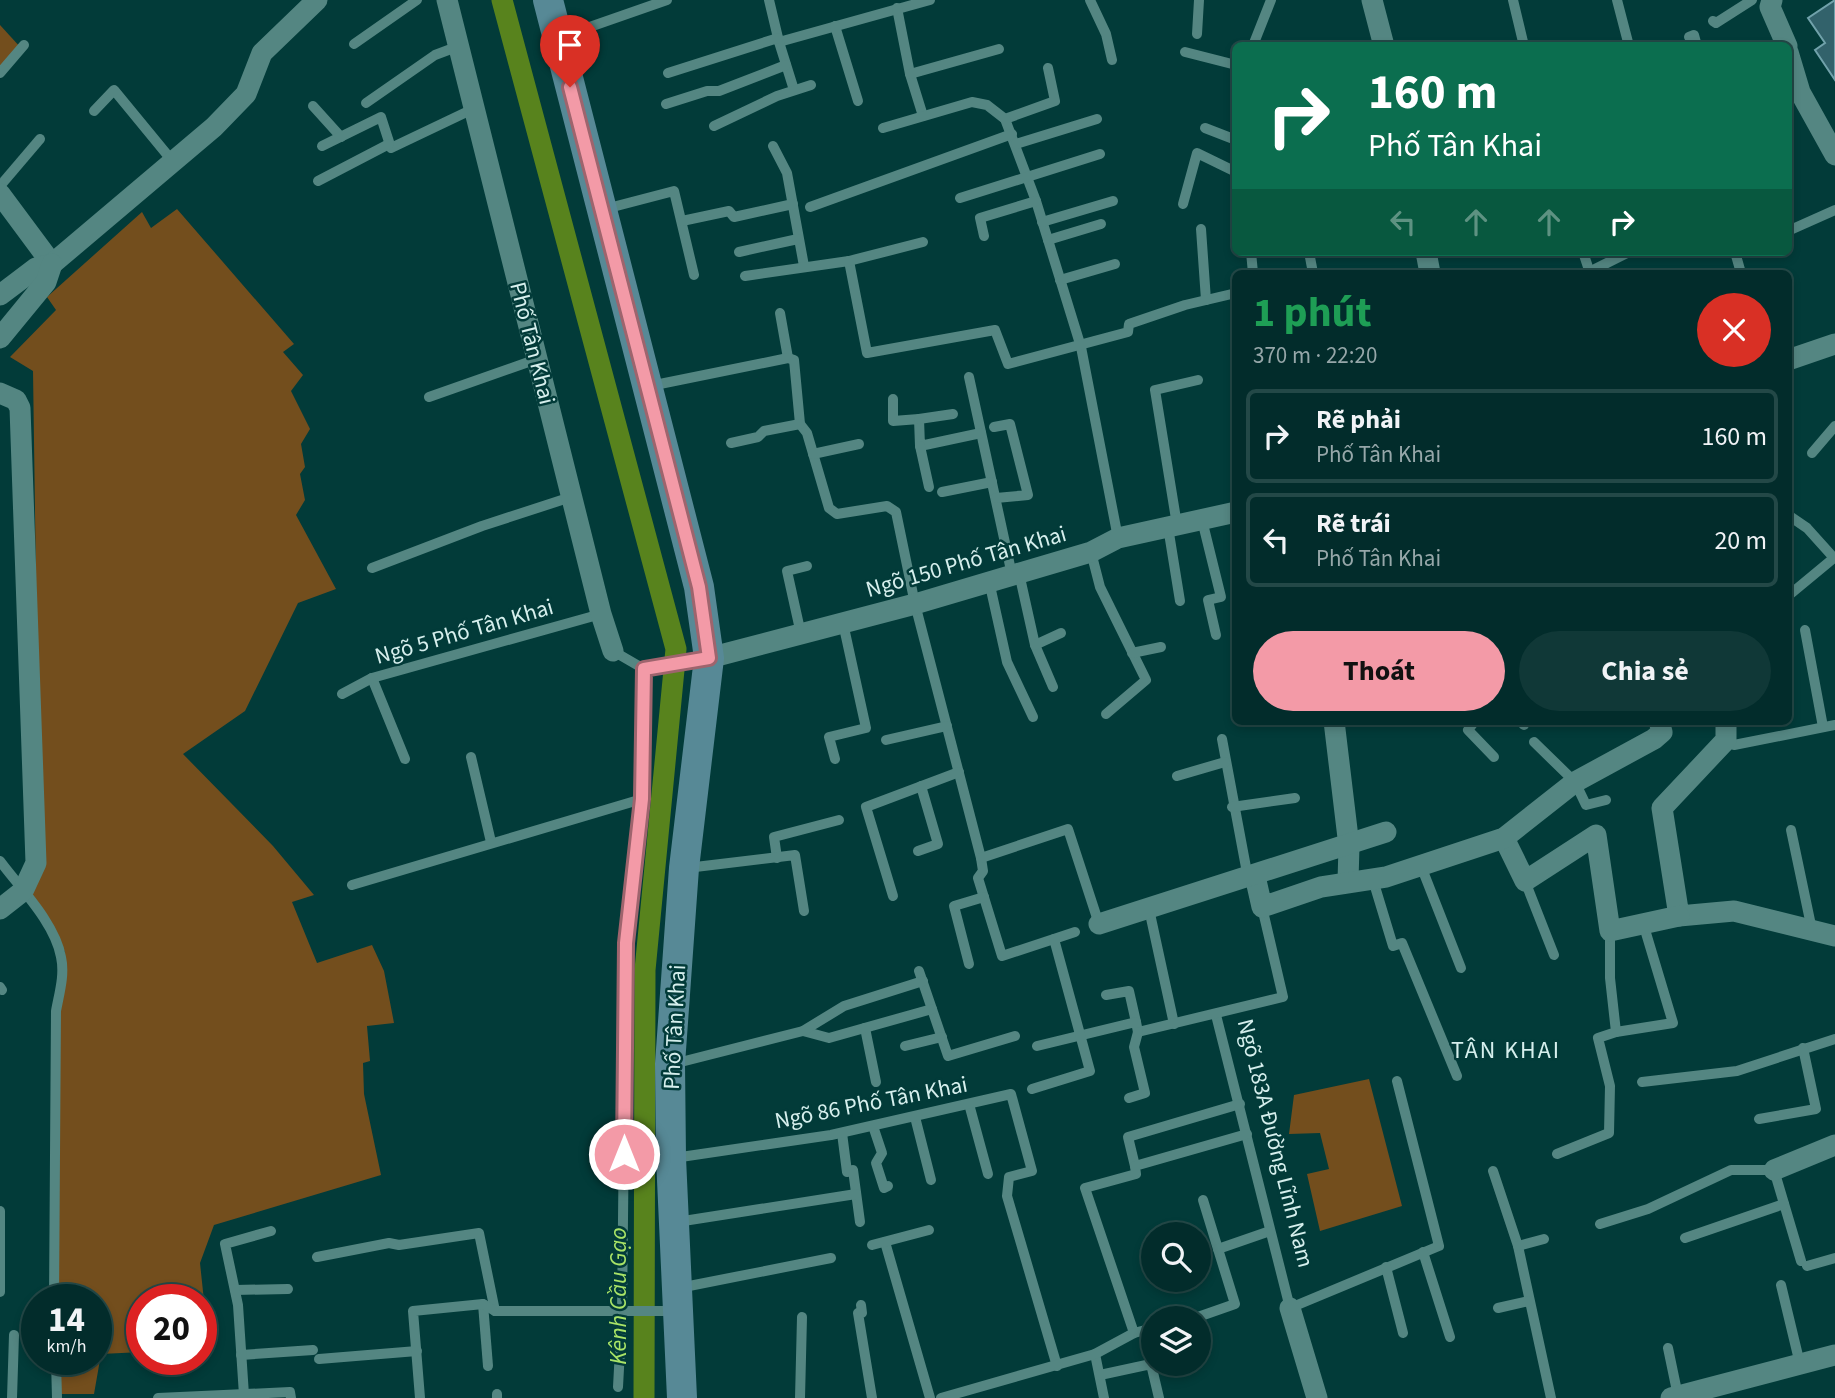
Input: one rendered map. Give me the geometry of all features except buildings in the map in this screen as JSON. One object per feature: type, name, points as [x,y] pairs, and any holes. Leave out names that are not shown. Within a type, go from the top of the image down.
[{"type":"street","points":[[0,295],[36,268],[52,264],[174,163],[246,94],[262,53],[317,0]]},
{"type":"street","name":"Phố Tân Khai","points":[[447,0],[601,614],[613,651]]},
{"type":"street","name":"Phố Tân Khai","points":[[548,0],[699,587],[701,660],[670,1064],[675,1223],[674,1304],[682,1398]]},
{"type":"street","points":[[1372,0],[1383,42]]},
{"type":"street","points":[[1763,2],[1785,42]]},
{"type":"street","points":[[1792,65],[1800,92],[1835,155]]},
{"type":"street","points":[[0,194],[52,264]]},
{"type":"street","points":[[0,338],[46,282],[52,264]]},
{"type":"street","points":[[1792,359],[1835,344]]},
{"type":"street","points":[[0,393],[16,400],[20,408],[36,863],[23,891],[0,908]]},
{"type":"street","name":"Ngõ 150 Phố Tân Khai","points":[[701,660],[915,604],[1091,552],[1118,538],[1232,513]]},
{"type":"street","points":[[1334,725],[1349,846],[1348,881]]},
{"type":"street","points":[[1251,877],[1262,907],[1348,881],[1373,880],[1504,838],[1575,782],[1654,739],[1662,732],[1660,725]]},
{"type":"street","points":[[1679,916],[1662,808],[1726,731]]},
{"type":"street","points":[[1099,924],[1386,832]]},
{"type":"street","points":[[1504,838],[1525,881],[1596,835],[1610,931],[1679,916],[1734,911],[1835,936]]},
{"type":"street","points":[[1774,1170],[1835,1145]]},
{"type":"street","name":"Ngõ 183A Đường Lĩnh Nam","points":[[1290,1308],[1317,1398]]},
{"type":"street","points":[[1675,1397],[1835,1355]]},
{"type":"lane","points":[[354,44],[417,0]]},
{"type":"lane","points":[[558,38],[667,0]]},
{"type":"lane","points":[[769,0],[794,90]]},
{"type":"lane","points":[[668,73],[930,0]]},
{"type":"lane","points":[[1090,0],[1106,34],[1112,60]]},
{"type":"lane","points":[[1197,34],[1199,0]]},
{"type":"lane","points":[[1254,42],[1271,0]]},
{"type":"lane","points":[[1513,0],[1523,42]]},
{"type":"lane","points":[[1617,0],[1628,42]]},
{"type":"lane","points":[[1713,21],[1716,23],[1763,2]]},
{"type":"lane","points":[[897,8],[910,74],[923,116]]},
{"type":"lane","points":[[835,26],[858,101]]},
{"type":"lane","points":[[0,73],[24,45]]},
{"type":"lane","points":[[366,103],[435,55],[459,46]]},
{"type":"lane","points":[[910,74],[999,50]]},
{"type":"lane","points":[[1185,52],[1232,64]]},
{"type":"lane","points":[[666,104],[707,91],[719,91],[786,65]]},
{"type":"lane","points":[[1005,120],[1055,102],[1048,68]]},
{"type":"lane","points":[[714,126],[811,85]]},
{"type":"lane","points":[[94,111],[114,90],[174,163]]},
{"type":"lane","points":[[883,128],[978,102],[995,110],[1005,120],[1036,201],[1081,346],[1118,538]]},
{"type":"lane","points":[[313,106],[341,137]]},
{"type":"lane","points":[[322,146],[381,117],[391,148],[475,108]]},
{"type":"lane","points":[[810,207],[1014,139],[1097,119]]},
{"type":"lane","points":[[1205,128],[1232,138]]},
{"type":"lane","points":[[0,186],[40,139]]},
{"type":"lane","points":[[318,181],[389,144]]},
{"type":"lane","points":[[773,146],[787,173],[804,266]]},
{"type":"lane","points":[[1183,204],[1197,153],[1232,170]]},
{"type":"lane","points":[[960,198],[1100,154]]},
{"type":"lane","points":[[603,210],[674,191],[694,275]]},
{"type":"lane","points":[[984,236],[979,218],[1036,201]]},
{"type":"lane","points":[[1042,222],[1113,201]]},
{"type":"lane","points":[[682,221],[729,211],[734,217],[793,204]]},
{"type":"lane","points":[[1792,228],[1835,210]]},
{"type":"lane","points":[[1048,240],[1101,224]]},
{"type":"lane","points":[[1201,229],[1206,300]]},
{"type":"lane","points":[[739,251],[799,239]]},
{"type":"lane","points":[[745,276],[849,261],[923,242]]},
{"type":"lane","points":[[1594,270],[1621,256]]},
{"type":"lane","points":[[849,261],[867,353],[995,330],[1004,366],[1128,332],[1129,324],[1232,294]]},
{"type":"lane","points":[[1060,280],[1115,264]]},
{"type":"lane","points":[[779,313],[788,358],[795,363],[800,424],[807,433],[829,509],[833,513],[887,506],[896,512],[915,604],[981,858],[983,871],[978,878],[1002,956],[1075,932]]},
{"type":"lane","points":[[648,387],[788,358]]},
{"type":"lane","points":[[429,397],[537,359]]},
{"type":"lane","points":[[969,377],[992,482],[1035,645],[1053,687]]},
{"type":"lane","points":[[1180,601],[1155,390],[1198,380]]},
{"type":"lane","points":[[893,399],[893,421],[953,414]]},
{"type":"lane","points":[[919,419],[920,446],[929,487]]},
{"type":"lane","points":[[732,443],[758,437],[764,431],[800,424]]},
{"type":"lane","points":[[994,428],[1010,424],[1028,495],[996,498]]},
{"type":"lane","points":[[1812,453],[1835,426]]},
{"type":"lane","points":[[920,446],[981,433]]},
{"type":"lane","points":[[813,454],[859,444]]},
{"type":"lane","points":[[942,492],[992,482]]},
{"type":"lane","points":[[372,568],[482,526],[572,497]]},
{"type":"lane","points":[[1792,518],[1807,528],[1834,558],[1792,593]]},
{"type":"lane","points":[[1202,520],[1221,597],[1208,600],[1216,635]]},
{"type":"lane","points":[[1091,552],[1100,587],[1146,680],[1106,714]]},
{"type":"lane","points":[[801,634],[787,571],[807,566]]},
{"type":"lane","points":[[989,582],[1007,662],[1033,717]]},
{"type":"lane","name":"Ngõ 5 Phố Tân Khai","points":[[342,694],[372,678],[601,614]]},
{"type":"lane","points":[[835,759],[829,737],[866,728],[843,623]]},
{"type":"lane","points":[[1805,630],[1823,727]]},
{"type":"lane","points":[[1035,645],[1061,633]]},
{"type":"lane","points":[[1132,653],[1161,646]]},
{"type":"lane","name":"Phố Tân Khai","points":[[613,651],[649,668],[642,799],[626,943],[628,1312],[618,1387]]},
{"type":"lane","points":[[649,668],[701,660]]},
{"type":"lane","points":[[372,678],[405,759]]},
{"type":"lane","points":[[1472,725],[1468,730],[1494,757]]},
{"type":"lane","points":[[1726,731],[1734,745],[1835,725]]},
{"type":"lane","points":[[887,740],[947,726]]},
{"type":"lane","points":[[1222,739],[1232,807],[1251,877]]},
{"type":"lane","points":[[1534,742],[1575,782],[1586,805],[1606,800]]},
{"type":"lane","points":[[471,757],[491,842]]},
{"type":"lane","points":[[1177,776],[1225,762]]},
{"type":"lane","points":[[892,896],[866,807],[959,772]]},
{"type":"lane","points":[[918,851],[938,844],[922,786]]},
{"type":"lane","points":[[1232,807],[1295,798]]},
{"type":"lane","points":[[352,885],[642,799]]},
{"type":"lane","points":[[777,858],[774,837],[839,820]]},
{"type":"lane","points":[[981,858],[1068,829],[1099,924]]},
{"type":"lane","points":[[1791,830],[1812,930]]},
{"type":"lane","points":[[684,869],[795,855],[804,911]]},
{"type":"lane","points":[[0,861],[47,926],[61,956],[62,979],[56,1011],[54,1284]]},
{"type":"lane","points":[[1421,866],[1461,968]]},
{"type":"lane","points":[[1373,880],[1392,946],[1402,943],[1458,1076]]},
{"type":"lane","points":[[1525,881],[1554,955]]},
{"type":"lane","points":[[969,964],[954,906],[984,897]]},
{"type":"lane","points":[[1216,1015],[1283,997],[1262,907]]},
{"type":"lane","points":[[1149,909],[1174,1024]]},
{"type":"lane","points":[[1557,1154],[1609,1133],[1610,1086],[1598,1038],[1616,1032],[1673,1023],[1643,923]]},
{"type":"lane","points":[[1610,931],[1610,978],[1616,1032]]},
{"type":"lane","points":[[1032,1089],[1090,1071],[1054,939]]},
{"type":"lane","points":[[670,1064],[803,1031],[844,1006],[921,976],[948,1056],[1015,1036]]},
{"type":"lane","points":[[1106,995],[1129,991],[1137,1027],[1134,1047],[1145,1093],[1129,1098]]},
{"type":"lane","points":[[803,1031],[829,1038],[932,1009]]},
{"type":"lane","name":"Ngõ 183A Đường Lĩnh Nam","points":[[1037,1046],[1216,1015],[1290,1308]]},
{"type":"lane","points":[[864,1028],[876,1082]]},
{"type":"lane","points":[[905,1046],[942,1037]]},
{"type":"lane","points":[[1642,1082],[1737,1071],[1835,1039]]},
{"type":"lane","points":[[1759,1119],[1816,1109],[1803,1048]]},
{"type":"lane","points":[[1290,1308],[1440,1246],[1397,1081]]},
{"type":"lane","name":"Ngõ 86 Phố Tân Khai","points":[[671,1158],[842,1133],[1011,1094],[1032,1171],[1009,1177],[1007,1196],[1057,1366]]},
{"type":"lane","points":[[969,1104],[988,1174]]},
{"type":"lane","points":[[1134,1333],[1085,1188],[1136,1174],[1128,1137],[1240,1104]]},
{"type":"lane","points":[[915,1117],[932,1180]]},
{"type":"lane","points":[[873,1126],[882,1153],[876,1163],[884,1188],[888,1186]]},
{"type":"lane","points":[[842,1133],[847,1172],[853,1170],[860,1222]]},
{"type":"lane","points":[[1135,1166],[1247,1134]]},
{"type":"lane","points":[[1600,1224],[1648,1209],[1731,1170],[1774,1170],[1804,1264],[1835,1258]]},
{"type":"lane","points":[[1493,1171],[1518,1246],[1551,1398]]},
{"type":"lane","points":[[675,1223],[856,1194]]},
{"type":"lane","points":[[1203,1200],[1235,1304],[1211,1312]]},
{"type":"lane","points":[[1685,1238],[1784,1204]]},
{"type":"lane","points":[[0,1211],[0,1292]]},
{"type":"lane","points":[[872,1245],[929,1230]]},
{"type":"lane","points":[[244,1395],[235,1290],[225,1244],[271,1231]]},
{"type":"lane","points":[[1218,1249],[1270,1231]]},
{"type":"lane","points":[[317,1257],[389,1242],[399,1245],[479,1233],[495,1311]]},
{"type":"lane","points":[[1518,1246],[1544,1239]]},
{"type":"lane","points":[[885,1242],[930,1398]]},
{"type":"lane","points":[[1423,1252],[1450,1337]]},
{"type":"lane","points":[[421,1398],[413,1311],[483,1304],[495,1311],[628,1312],[674,1304],[831,1258]]},
{"type":"lane","points":[[1386,1267],[1403,1333]]},
{"type":"lane","points":[[1781,1285],[1800,1364]]},
{"type":"lane","points":[[235,1290],[288,1289]]},
{"type":"lane","points":[[1498,1308],[1529,1301]]},
{"type":"lane","points":[[483,1304],[488,1366]]},
{"type":"lane","points":[[861,1304],[862,1313],[858,1314],[872,1398]]},
{"type":"lane","points":[[800,1398],[802,1317]]},
{"type":"lane","points":[[941,1398],[1095,1354],[1141,1331]]},
{"type":"lane","points":[[12,1398],[14,1335]]},
{"type":"lane","points":[[1668,1348],[1675,1397]]},
{"type":"lane","points":[[241,1355],[417,1351]]},
{"type":"lane","points":[[1095,1354],[1104,1398]]},
{"type":"lane","points":[[1100,1375],[1151,1364],[1159,1398]]},
{"type":"lane","points":[[56,1375],[57,1398]]},
{"type":"lane","points":[[158,1398],[290,1392],[291,1398]]},
{"type":"shaded area","points":[[0,25],[21,48],[0,69]]},
{"type":"shaded area","points":[[177,209],[294,344],[283,352],[303,375],[291,391],[310,429],[301,444],[305,467],[300,474],[305,500],[296,515],[336,589],[298,603],[245,711],[183,754],[273,846],[314,895],[292,902],[317,963],[372,945],[384,971],[394,1023],[367,1026],[370,1061],[363,1063],[364,1094],[381,1175],[214,1225],[200,1263],[202,1284],[126,1284],[126,1353],[112,1353],[112,1284],[59,1284],[58,1013],[65,952],[28,890],[40,863],[33,371],[10,357],[56,310],[47,297],[142,212],[151,228]]},
{"type":"shaded area","points":[[1369,1079],[1402,1206],[1320,1231],[1307,1174],[1329,1169],[1320,1133],[1289,1134],[1294,1095]]},
{"type":"shaded area","points":[[60,1375],[97,1375],[94,1394],[60,1394]]},
{"type":"waterway","name":"Kênh Cầu Gạo","points":[[502,0],[676,649],[645,970],[644,1398]]},
{"type":"district","name":"TÂN KHAI","points":[[1506,1050]]},
{"type":"route","points":[[570,87],[699,587],[709,658],[644,669],[642,799],[626,943],[624,1154]]}]
